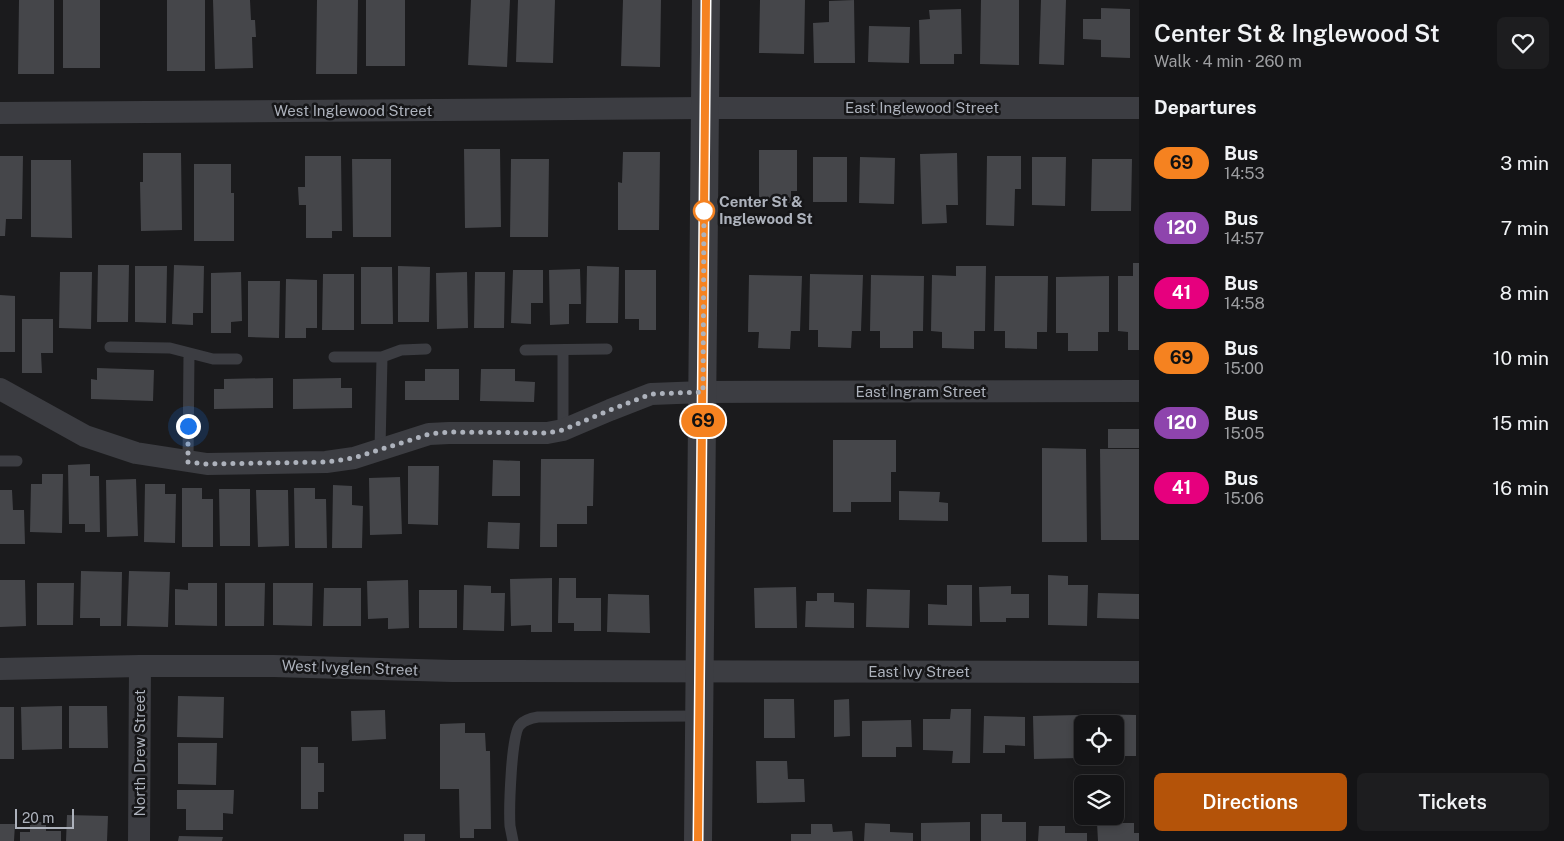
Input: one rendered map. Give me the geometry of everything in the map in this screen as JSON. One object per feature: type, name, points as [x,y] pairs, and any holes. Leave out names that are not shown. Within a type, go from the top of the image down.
[{"type":"street","points":[[698,841],[706,0]]},
{"type":"street","name":"East Inglewood Street","points":[[705,108],[1139,108]]},
{"type":"street","name":"West Inglewood Street","points":[[0,113],[705,108]]},
{"type":"street","name":"East Ingram Street","points":[[0,389],[85,436],[136,453],[207,464],[326,462],[354,458],[429,434],[449,432],[547,433],[563,430],[651,394],[703,392],[1139,391]]},
{"type":"street","name":"North Drew Street","points":[[139,841],[140,666]]},
{"type":"street","name":"West Ivyglen Street","points":[[0,669],[274,666],[452,671],[700,672]]},
{"type":"street","name":"East Ivy Street","points":[[700,672],[1139,672]]},
{"type":"lane","points":[[110,347],[170,348],[213,359],[237,360]]},
{"type":"lane","points":[[334,357],[382,356],[401,350],[426,349]]},
{"type":"lane","points":[[525,350],[607,349]]},
{"type":"lane","points":[[563,350],[563,430]]},
{"type":"lane","points":[[188,462],[189,353]]},
{"type":"lane","points":[[380,450],[382,356]]},
{"type":"lane","points":[[0,460],[17,461]]},
{"type":"lane","points":[[513,841],[510,825],[512,775],[516,732],[520,724],[538,717],[699,716]]},
{"type":"building","points":[[19,0],[54,0],[54,74],[18,74]]},
{"type":"building","points":[[63,0],[100,0],[100,68],[63,68]]},
{"type":"building","points":[[167,0],[205,0],[205,71],[167,71]]},
{"type":"building","points":[[213,0],[250,0],[251,20],[255,20],[256,37],[252,37],[253,68],[215,69]]},
{"type":"building","points":[[317,0],[358,0],[357,74],[316,74]]},
{"type":"building","points":[[366,0],[405,0],[405,66],[366,66]]},
{"type":"building","points":[[471,0],[510,0],[507,67],[468,65]]},
{"type":"building","points":[[518,0],[555,0],[553,63],[516,62]]},
{"type":"building","points":[[623,0],[661,0],[660,67],[621,66]]},
{"type":"building","points":[[760,0],[805,0],[804,54],[759,53]]},
{"type":"building","points":[[854,0],[855,63],[814,63],[813,23],[829,22],[829,1]]},
{"type":"building","points":[[981,0],[1019,0],[1019,65],[980,64]]},
{"type":"building","points":[[1041,0],[1066,0],[1064,65],[1039,64]]},
{"type":"building","points":[[1101,8],[1130,9],[1130,58],[1101,57],[1101,40],[1083,39],[1083,19],[1101,19]]},
{"type":"building","points":[[961,9],[962,54],[954,54],[954,64],[920,64],[919,20],[930,19],[929,10]]},
{"type":"building","points":[[869,26],[910,27],[909,63],[868,62]]},
{"type":"building","points":[[464,149],[500,149],[501,227],[465,228]]},
{"type":"building","points":[[759,150],[797,150],[797,191],[791,191],[791,203],[759,203]]},
{"type":"building","points":[[623,152],[660,152],[659,230],[618,230],[618,182],[622,183]]},
{"type":"building","points":[[143,153],[181,153],[182,230],[141,231],[140,182],[143,182]]},
{"type":"building","points":[[957,153],[958,205],[946,205],[947,223],[922,224],[920,154]]},
{"type":"building","points":[[0,156],[23,156],[22,219],[6,219],[5,236],[0,236]]},
{"type":"building","points":[[305,156],[341,156],[342,231],[332,231],[332,238],[306,238],[306,205],[299,205],[298,187],[305,187]]},
{"type":"building","points":[[987,156],[1021,156],[1021,189],[1015,189],[1014,226],[986,225]]},
{"type":"building","points":[[813,157],[847,157],[847,202],[813,202]]},
{"type":"building","points":[[860,157],[895,158],[894,204],[859,203]]},
{"type":"building","points":[[1032,157],[1066,157],[1065,206],[1032,205]]},
{"type":"building","points":[[352,159],[391,159],[391,237],[353,237]]},
{"type":"building","points":[[511,159],[549,159],[548,237],[510,237]]},
{"type":"building","points":[[1092,159],[1132,159],[1131,211],[1091,211]]},
{"type":"building","points":[[31,160],[71,160],[72,238],[31,237]]},
{"type":"building","points":[[194,164],[231,164],[231,193],[234,193],[234,241],[194,241]]},
{"type":"building","points":[[1133,263],[1139,263],[1139,350],[1128,350],[1128,332],[1118,331],[1118,276],[1133,276]]},
{"type":"building","points":[[98,265],[129,265],[128,322],[97,322]]},
{"type":"building","points":[[174,265],[204,266],[203,313],[193,313],[193,325],[172,324]]},
{"type":"building","points":[[135,266],[167,266],[166,323],[135,322]]},
{"type":"building","points":[[398,266],[430,267],[429,322],[398,322]]},
{"type":"building","points":[[587,266],[619,267],[618,323],[586,323]]},
{"type":"building","points":[[956,266],[986,266],[985,331],[974,331],[974,349],[942,348],[942,332],[931,331],[932,275],[956,276]]},
{"type":"building","points":[[361,267],[392,267],[393,324],[361,324]]},
{"type":"building","points":[[580,269],[581,304],[569,304],[569,324],[550,325],[549,270]]},
{"type":"building","points":[[513,270],[543,270],[543,303],[531,303],[531,324],[511,323]]},
{"type":"building","points":[[625,270],[656,270],[656,330],[639,330],[639,319],[625,319]]},
{"type":"building","points":[[60,272],[92,272],[91,329],[59,328]]},
{"type":"building","points":[[241,272],[242,321],[231,322],[231,333],[211,333],[211,273]]},
{"type":"building","points":[[467,272],[468,328],[437,329],[436,273]]},
{"type":"building","points":[[475,272],[505,272],[504,328],[474,328]]},
{"type":"building","points":[[323,274],[354,274],[354,330],[322,330]]},
{"type":"building","points":[[810,274],[863,275],[861,331],[852,331],[851,348],[818,347],[818,330],[809,330]]},
{"type":"building","points":[[749,275],[802,276],[800,331],[791,331],[790,349],[758,348],[759,332],[748,332]]},
{"type":"building","points":[[871,275],[924,276],[923,331],[913,331],[913,348],[880,348],[880,331],[870,331]]},
{"type":"building","points":[[995,276],[1048,276],[1047,332],[1037,332],[1037,349],[1005,348],[1005,331],[994,331]]},
{"type":"building","points":[[1109,276],[1109,332],[1098,332],[1098,351],[1068,351],[1068,333],[1056,333],[1056,277]]},
{"type":"building","points":[[286,279],[317,280],[317,328],[306,328],[306,338],[285,338]]},
{"type":"building","points":[[248,281],[280,281],[279,338],[248,337]]},
{"type":"building","points":[[0,295],[15,296],[15,352],[0,352]]},
{"type":"building","points":[[22,319],[53,319],[53,353],[41,353],[42,373],[22,373]]},
{"type":"building","points":[[97,368],[154,370],[153,401],[91,399],[91,379],[97,380]]},
{"type":"building","points":[[425,369],[459,369],[459,400],[405,400],[405,381],[425,381]]},
{"type":"building","points":[[481,369],[515,369],[515,381],[535,382],[534,402],[480,401]]},
{"type":"building","points":[[273,378],[273,408],[214,409],[214,389],[224,389],[224,379]]},
{"type":"building","points":[[341,378],[341,388],[352,388],[352,408],[293,409],[293,379]]},
{"type":"building","points":[[1108,429],[1139,429],[1139,448],[1108,448]]},
{"type":"building","points":[[833,440],[896,440],[896,472],[891,472],[891,502],[851,502],[851,512],[833,512]]},
{"type":"building","points":[[1042,448],[1086,449],[1087,542],[1042,542]]},
{"type":"building","points":[[1100,449],[1139,449],[1139,540],[1101,540]]},
{"type":"building","points":[[541,459],[594,459],[593,506],[587,506],[587,524],[557,524],[557,547],[540,547]]},
{"type":"building","points":[[493,460],[520,461],[520,496],[492,496]]},
{"type":"building","points":[[90,464],[90,476],[99,476],[100,532],[85,532],[85,524],[69,524],[68,465]]},
{"type":"building","points":[[408,466],[439,466],[438,525],[408,524]]},
{"type":"building","points":[[42,474],[63,474],[62,533],[30,532],[31,484],[42,484]]},
{"type":"building","points":[[400,477],[402,534],[370,535],[369,478]]},
{"type":"building","points":[[136,479],[138,536],[107,537],[106,480]]},
{"type":"building","points":[[145,484],[165,484],[165,494],[176,494],[175,543],[144,542]]},
{"type":"building","points":[[333,485],[352,486],[352,505],[363,506],[362,548],[332,548]]},
{"type":"building","points":[[182,488],[202,488],[202,499],[213,499],[213,547],[182,547]]},
{"type":"building","points":[[294,488],[315,488],[315,499],[326,499],[327,548],[295,548]]},
{"type":"building","points":[[219,489],[250,489],[250,546],[220,546]]},
{"type":"building","points":[[0,490],[12,490],[13,510],[24,510],[25,544],[0,544]]},
{"type":"building","points":[[256,490],[288,490],[289,546],[258,547]]},
{"type":"building","points":[[899,491],[940,492],[939,502],[948,503],[948,521],[899,520]]},
{"type":"building","points":[[488,522],[520,523],[519,549],[487,548]]},
{"type":"building","points":[[81,571],[122,572],[121,626],[100,626],[100,618],[80,618]]},
{"type":"building","points":[[129,571],[170,572],[168,627],[127,626]]},
{"type":"building","points":[[1048,575],[1068,576],[1068,585],[1088,585],[1087,626],[1048,625]]},
{"type":"building","points":[[552,578],[552,632],[531,632],[531,625],[511,626],[510,579]]},
{"type":"building","points":[[559,578],[576,578],[576,598],[601,598],[601,631],[574,631],[574,623],[558,623]]},
{"type":"building","points":[[0,580],[25,580],[26,626],[0,627]]},
{"type":"building","points":[[408,580],[409,628],[388,629],[388,618],[368,619],[367,581]]},
{"type":"building","points":[[37,583],[74,583],[73,625],[37,625]]},
{"type":"building","points":[[188,583],[217,583],[217,626],[175,625],[175,589],[188,590]]},
{"type":"building","points":[[225,583],[265,583],[264,626],[225,626]]},
{"type":"building","points":[[273,583],[313,583],[312,626],[273,625]]},
{"type":"building","points":[[464,585],[491,586],[491,593],[505,593],[504,631],[463,630]]},
{"type":"building","points":[[947,585],[972,585],[972,626],[928,625],[928,604],[947,605]]},
{"type":"building","points":[[1011,586],[1011,594],[1029,594],[1029,618],[1006,618],[1006,622],[980,622],[979,587]]},
{"type":"building","points":[[796,587],[797,628],[755,628],[754,588]]},
{"type":"building","points":[[324,588],[361,588],[361,626],[323,626]]},
{"type":"building","points":[[867,589],[910,590],[909,628],[866,627]]},
{"type":"building","points":[[419,590],[457,590],[457,628],[419,628]]},
{"type":"building","points":[[817,593],[834,593],[834,602],[854,603],[854,628],[805,627],[806,601],[817,601]]},
{"type":"building","points":[[1098,593],[1139,594],[1139,619],[1097,618]]},
{"type":"building","points":[[608,594],[649,595],[650,633],[607,632]]},
{"type":"building","points":[[178,696],[224,697],[223,738],[177,737]]},
{"type":"building","points":[[764,699],[794,699],[795,738],[764,738]]},
{"type":"building","points":[[849,699],[850,736],[834,737],[834,700]]},
{"type":"building","points":[[62,706],[62,749],[22,750],[21,707]]},
{"type":"building","points":[[69,706],[107,706],[108,748],[69,748]]},
{"type":"building","points":[[0,707],[14,707],[14,759],[0,759]]},
{"type":"building","points":[[951,709],[971,709],[970,763],[952,763],[953,751],[923,750],[923,719],[950,719]]},
{"type":"building","points":[[385,710],[386,739],[352,741],[351,711]]},
{"type":"building","points":[[1093,714],[1136,715],[1136,756],[1124,756],[1124,715]]},
{"type":"building","points":[[1074,715],[1074,758],[1034,759],[1033,716]]},
{"type":"building","points":[[984,716],[1025,717],[1025,746],[1005,745],[1005,753],[983,753]]},
{"type":"building","points":[[911,720],[912,747],[896,747],[896,757],[862,757],[862,721]]},
{"type":"building","points":[[465,723],[465,733],[485,733],[486,751],[490,751],[491,829],[474,829],[474,838],[460,838],[459,789],[440,789],[440,724]]},
{"type":"building","points":[[178,743],[217,743],[216,785],[178,784]]},
{"type":"building","points":[[301,747],[318,747],[318,763],[324,763],[324,792],[318,792],[318,809],[301,809]]},
{"type":"building","points":[[756,761],[787,761],[788,779],[804,779],[805,802],[757,803]]},
{"type":"building","points":[[177,790],[234,790],[233,814],[223,813],[223,830],[186,830],[186,809],[177,809]]},
{"type":"building","points":[[981,814],[1002,814],[1002,822],[1026,822],[1026,841],[981,841]]},
{"type":"building","points":[[67,815],[108,816],[107,841],[66,841]]},
{"type":"building","points":[[30,822],[46,822],[46,831],[61,831],[61,841],[20,841],[20,832],[30,832]]},
{"type":"building","points":[[970,822],[970,841],[921,841],[921,823]]},
{"type":"building","points":[[865,823],[890,824],[890,832],[913,833],[913,841],[864,841]]},
{"type":"building","points":[[1134,823],[1134,833],[1139,833],[1139,841],[1098,841],[1097,825]]},
{"type":"building","points":[[0,824],[15,824],[14,841],[0,841]]},
{"type":"building","points":[[811,824],[832,824],[833,832],[852,831],[853,841],[791,841],[791,834],[811,834]]},
{"type":"building","points":[[1039,826],[1065,826],[1065,833],[1087,833],[1087,841],[1038,841]]},
{"type":"building","points":[[404,834],[425,834],[425,841],[404,841]]},
{"type":"building","points":[[179,836],[223,837],[222,841],[178,841]]},
{"type":"bus line","name":"69","points":[[698,841],[706,0]]},
{"type":"place","name":"Center St & Inglewood St","points":[[704,211]]},
{"type":"route","points":[[188,426],[188,462],[207,464],[326,462],[354,458],[429,434],[449,432],[547,433],[563,430],[651,394],[703,392],[704,203],[704,211]]}]
